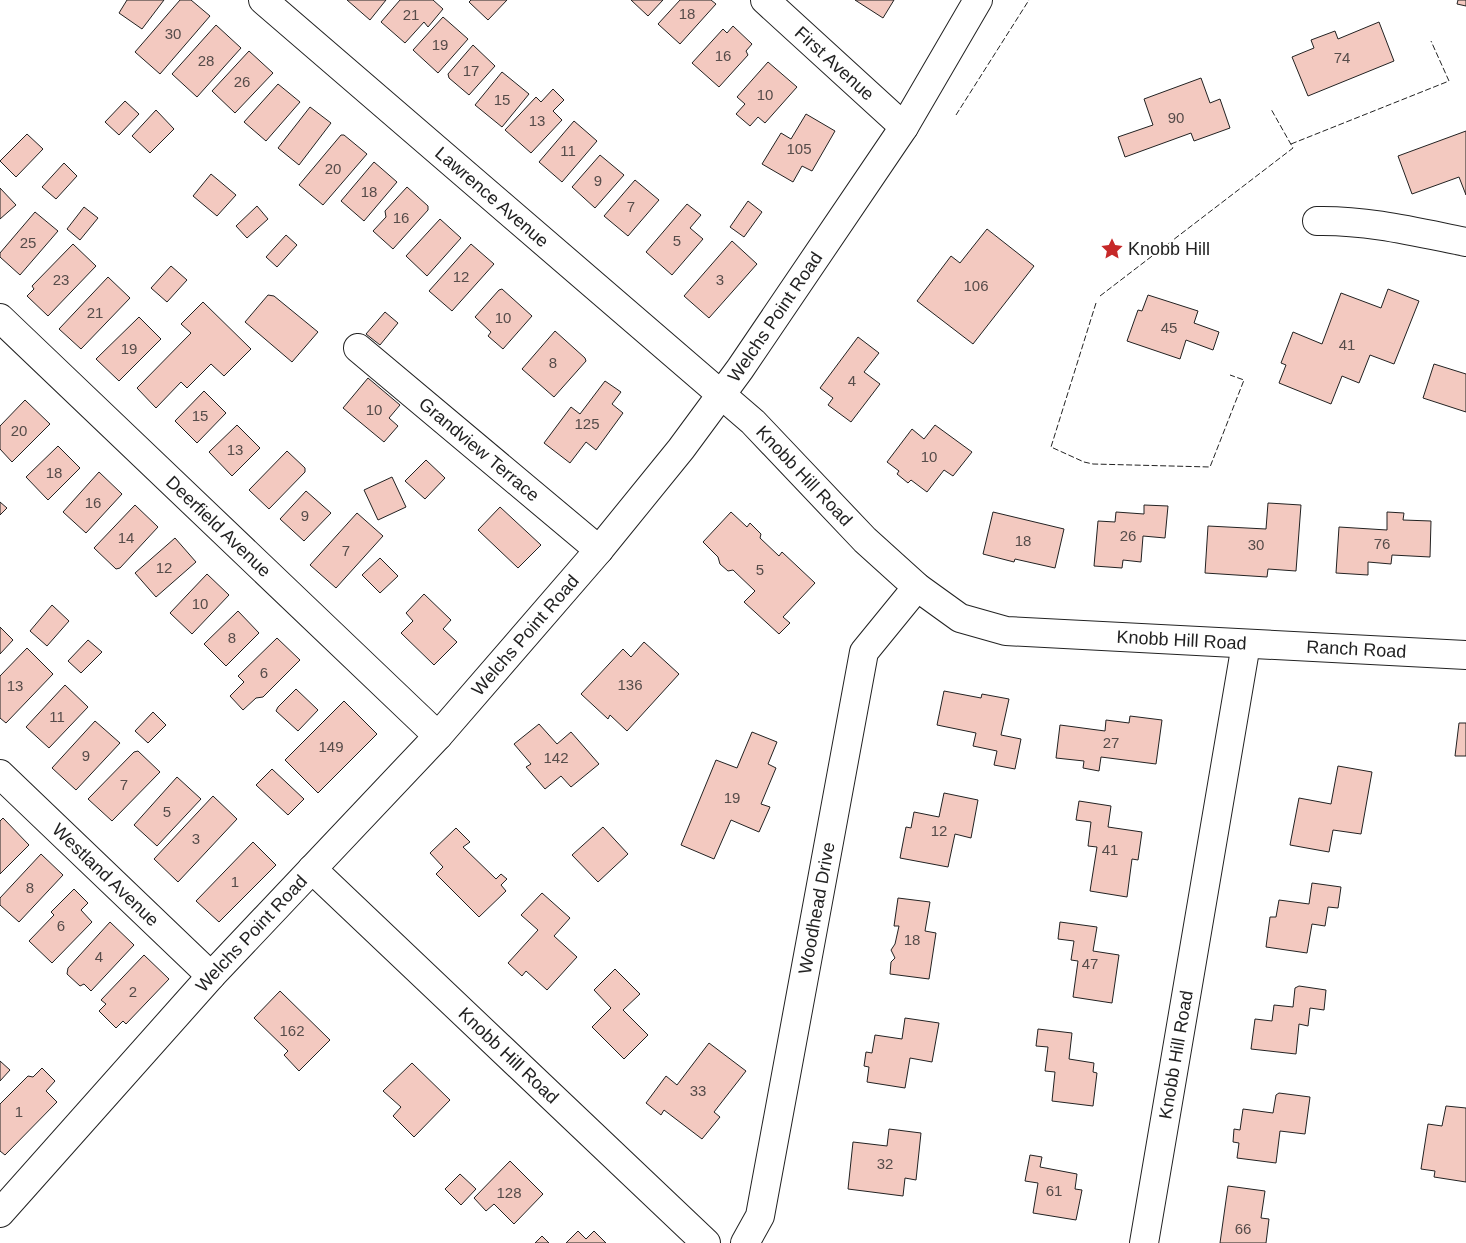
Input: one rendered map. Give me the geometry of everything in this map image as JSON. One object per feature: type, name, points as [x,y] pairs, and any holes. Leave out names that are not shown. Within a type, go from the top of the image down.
[{"type":"street","name":"Lawrence Avenue","points":[[263,0],[722,394]]},
{"type":"street","name":"First Avenue","points":[[765,0],[904,127]]},
{"type":"street","name":"Welchs Point Road","points":[[0,1213],[211,976],[438,736],[599,550],[722,394],[904,127],[978,0]]},
{"type":"street","points":[[1317,221],[1380,224],[1466,242]]},
{"type":"street","name":"Deerfield Avenue","points":[[0,318],[438,736]]},
{"type":"street","name":"Grandview Terrace","points":[[358,348],[599,550]]},
{"type":"street","name":"Knobb Hill Road","points":[[722,394],[753,422],[865,540],[917,587],[960,618],[1006,631],[1246,644],[1144,1243]]},
{"type":"street","name":"Woodhead Drive","points":[[745,1243],[760,1216],[864,652],[917,587]]},
{"type":"street","name":"Ranch Road","points":[[1246,644],[1466,654]]},
{"type":"street","name":"Westland Avenue","points":[[0,774],[211,976]]},
{"type":"street","name":"Knobb Hill Road","points":[[312,868],[706,1243]]},
{"type":"building","points":[[127,0],[164,0],[142,29],[119,13]]},
{"type":"building","points":[[180,0],[191,0],[210,16],[160,74],[135,52]]},
{"type":"building","points":[[347,0],[386,0],[370,20]]},
{"type":"building","points":[[400,0],[433,0],[443,9],[428,27],[424,22],[405,43],[381,22]]},
{"type":"building","points":[[471,0],[507,0],[488,20],[469,2]]},
{"type":"building","points":[[631,0],[663,0],[648,16]]},
{"type":"building","points":[[680,0],[711,0],[716,4],[680,44],[658,24]]},
{"type":"building","points":[[855,0],[894,0],[883,18]]},
{"type":"building","points":[[1458,0],[1466,0],[1466,6],[1457,4]]},
{"type":"building","points":[[443,17],[468,39],[438,73],[413,50]]},
{"type":"building","points":[[1379,22],[1394,61],[1308,96],[1292,57],[1314,48],[1311,40],[1335,31],[1338,39]]},
{"type":"building","points":[[216,25],[241,48],[197,97],[172,74]]},
{"type":"building","points":[[733,26],[752,44],[746,51],[748,55],[719,87],[692,63],[723,29],[727,33]]},
{"type":"building","points":[[473,45],[495,66],[469,95],[449,78],[448,74]]},
{"type":"building","points":[[249,51],[273,73],[235,113],[212,91]]},
{"type":"building","points":[[768,62],[797,87],[765,123],[758,117],[750,126],[736,114],[745,104],[737,97]]},
{"type":"building","points":[[502,72],[529,94],[502,127],[475,105]]},
{"type":"building","points":[[1201,78],[1210,103],[1220,99],[1230,128],[1194,141],[1191,133],[1125,157],[1118,137],[1153,125],[1144,99]]},
{"type":"building","points":[[278,84],[300,102],[266,141],[244,122]]},
{"type":"building","points":[[553,89],[564,100],[553,111],[562,120],[531,153],[505,130],[536,97],[541,102]]},
{"type":"building","points":[[125,101],[139,114],[119,135],[105,122]]},
{"type":"building","points":[[310,107],[331,123],[299,165],[278,148]]},
{"type":"building","points":[[156,110],[174,129],[150,153],[132,136]]},
{"type":"building","points":[[806,114],[835,131],[812,171],[802,166],[793,182],[762,164],[781,133],[791,139]]},
{"type":"building","points":[[574,121],[597,141],[562,182],[539,162]]},
{"type":"building","points":[[1466,131],[1466,195],[1459,177],[1412,194],[1398,156]]},
{"type":"building","points":[[27,134],[43,149],[16,177],[0,161]]},
{"type":"building","points":[[341,135],[344,135],[367,154],[323,205],[299,185]]},
{"type":"building","points":[[600,155],[624,175],[595,208],[572,187]]},
{"type":"building","points":[[374,162],[397,182],[364,221],[341,201]]},
{"type":"building","points":[[64,163],[77,176],[56,199],[42,187]]},
{"type":"building","points":[[211,174],[236,195],[217,216],[193,196]]},
{"type":"building","points":[[635,180],[659,200],[628,236],[604,216]]},
{"type":"building","points":[[407,187],[428,206],[428,210],[393,249],[373,231],[386,217],[385,211]]},
{"type":"building","points":[[0,188],[16,205],[0,219]]},
{"type":"building","points":[[748,201],[762,212],[744,237],[730,227]]},
{"type":"building","points":[[687,204],[701,215],[690,228],[703,239],[672,275],[646,252]]},
{"type":"building","points":[[257,206],[268,219],[247,238],[236,226]]},
{"type":"building","points":[[84,207],[98,218],[80,240],[67,229]]},
{"type":"building","points":[[35,212],[58,231],[20,275],[0,257],[0,253]]},
{"type":"building","points":[[440,219],[461,238],[427,276],[406,256]]},
{"type":"building","points":[[987,229],[1034,266],[973,344],[917,301],[951,256],[960,263]]},
{"type":"building","points":[[286,235],[297,245],[277,267],[266,257]]},
{"type":"building","points":[[732,241],[757,264],[709,318],[684,296]]},
{"type":"building","points":[[73,244],[96,266],[48,316],[27,296],[34,289],[32,286]]},
{"type":"building","points":[[471,244],[494,264],[452,311],[429,291]]},
{"type":"building","points":[[171,266],[187,280],[167,302],[151,288]]},
{"type":"building","points":[[108,277],[130,298],[81,349],[59,329]]},
{"type":"building","points":[[502,289],[532,316],[503,349],[488,336],[491,332],[475,317]]},
{"type":"building","points":[[1388,289],[1419,301],[1394,364],[1370,355],[1359,383],[1342,376],[1331,404],[1279,383],[1286,365],[1281,363],[1293,332],[1322,344],[1341,293],[1381,308]]},
{"type":"building","points":[[268,295],[274,296],[318,332],[292,362],[245,322]]},
{"type":"building","points":[[1148,295],[1198,311],[1194,323],[1219,332],[1213,350],[1186,340],[1180,359],[1127,341],[1138,310],[1142,311]]},
{"type":"building","points":[[203,302],[251,349],[224,376],[211,364],[187,388],[181,382],[156,408],[137,388],[191,333],[181,324]]},
{"type":"building","points":[[385,312],[398,323],[380,345],[366,334]]},
{"type":"building","points":[[139,317],[161,339],[119,381],[96,359]]},
{"type":"building","points":[[555,331],[586,361],[554,397],[522,369]]},
{"type":"building","points":[[858,337],[879,353],[864,372],[880,384],[851,422],[828,405],[833,398],[820,388]]},
{"type":"building","points":[[1434,364],[1466,374],[1466,412],[1423,398]]},
{"type":"building","points":[[368,378],[400,405],[389,418],[398,426],[384,442],[343,408]]},
{"type":"building","points":[[605,381],[621,392],[612,404],[623,413],[596,450],[586,442],[570,463],[544,443],[571,407],[580,414]]},
{"type":"building","points":[[204,391],[226,413],[197,443],[175,421]]},
{"type":"building","points":[[25,400],[50,424],[12,462],[0,449],[0,426]]},
{"type":"building","points":[[237,425],[260,448],[232,476],[209,452]]},
{"type":"building","points":[[935,425],[972,452],[953,476],[944,470],[927,492],[911,480],[908,483],[897,474],[899,471],[887,462],[912,429],[924,439]]},
{"type":"building","points":[[58,446],[80,468],[48,500],[26,477]]},
{"type":"building","points":[[287,451],[305,468],[305,472],[269,509],[249,490]]},
{"type":"building","points":[[426,460],[445,478],[425,499],[405,481]]},
{"type":"building","points":[[99,472],[122,494],[86,533],[63,512]]},
{"type":"building","points":[[392,477],[406,507],[378,520],[364,490]]},
{"type":"building","points":[[306,491],[331,513],[304,541],[280,519]]},
{"type":"building","points":[[0,502],[7,508],[0,515]]},
{"type":"building","points":[[1268,503],[1301,505],[1296,571],[1268,569],[1267,577],[1205,573],[1208,526],[1266,529]]},
{"type":"building","points":[[135,505],[158,527],[120,568],[116,569],[94,548]]},
{"type":"building","points":[[1144,505],[1168,506],[1165,538],[1143,536],[1141,562],[1123,560],[1122,568],[1094,566],[1098,521],[1115,522],[1116,512],[1144,514]]},
{"type":"building","points":[[500,507],[541,545],[518,568],[478,530]]},
{"type":"building","points":[[731,512],[747,527],[750,523],[761,534],[760,538],[779,556],[782,552],[815,583],[783,617],[790,623],[779,634],[744,602],[755,591],[733,570],[728,571],[720,564],[718,557],[703,542]]},
{"type":"building","points":[[993,512],[1064,529],[1055,568],[1015,559],[1014,562],[983,554]]},
{"type":"building","points":[[1387,512],[1404,513],[1403,520],[1431,521],[1430,557],[1392,555],[1391,564],[1368,562],[1368,575],[1336,573],[1339,527],[1387,530]]},
{"type":"building","points":[[357,513],[383,536],[336,588],[310,565]]},
{"type":"building","points":[[175,538],[196,562],[156,597],[135,573]]},
{"type":"building","points":[[380,558],[398,576],[380,593],[362,575]]},
{"type":"building","points":[[207,574],[229,595],[192,634],[170,613]]},
{"type":"building","points":[[424,594],[451,620],[443,629],[457,642],[434,665],[401,633],[413,621],[406,613]]},
{"type":"building","points":[[52,605],[69,621],[47,646],[30,631]]},
{"type":"building","points":[[238,611],[259,633],[226,666],[204,644]]},
{"type":"building","points":[[0,627],[13,640],[0,654]]},
{"type":"building","points":[[277,638],[300,660],[263,697],[256,698],[243,710],[230,696],[244,682],[238,676]]},
{"type":"building","points":[[88,640],[102,652],[81,673],[68,661]]},
{"type":"building","points":[[644,642],[679,674],[627,731],[610,715],[608,719],[581,694],[623,649],[631,657]]},
{"type":"building","points":[[27,648],[53,674],[6,723],[0,718],[0,676]]},
{"type":"building","points":[[65,685],[88,707],[49,748],[26,727]]},
{"type":"building","points":[[296,689],[318,710],[298,731],[276,711]]},
{"type":"building","points":[[944,691],[981,698],[982,694],[1009,699],[1001,735],[1021,739],[1015,769],[994,765],[997,751],[973,746],[976,733],[937,725]]},
{"type":"building","points":[[344,701],[377,734],[318,793],[285,760]]},
{"type":"building","points":[[153,712],[166,725],[148,743],[135,731]]},
{"type":"building","points":[[1130,716],[1162,720],[1156,764],[1101,757],[1099,771],[1083,768],[1084,761],[1056,758],[1060,725],[1105,731],[1106,720],[1129,723]]},
{"type":"building","points":[[95,721],[120,743],[76,790],[52,768]]},
{"type":"building","points":[[1459,723],[1466,723],[1466,756],[1455,756]]},
{"type":"building","points":[[539,724],[557,744],[571,732],[599,764],[571,787],[561,776],[545,789],[526,767],[531,764],[514,744]]},
{"type":"building","points":[[752,732],[777,742],[768,764],[776,768],[761,804],[770,807],[759,832],[731,820],[714,859],[681,845],[716,760],[737,768]]},
{"type":"building","points":[[138,751],[160,772],[112,821],[88,799],[134,752]]},
{"type":"building","points":[[1338,766],[1372,772],[1361,834],[1333,830],[1329,852],[1290,845],[1299,798],[1331,804]]},
{"type":"building","points":[[272,769],[304,799],[288,815],[256,785]]},
{"type":"building","points":[[177,777],[201,799],[157,846],[134,825]]},
{"type":"building","points":[[944,793],[978,800],[971,838],[955,834],[948,867],[900,858],[906,827],[911,828],[914,812],[939,817]]},
{"type":"building","points":[[213,796],[237,819],[178,882],[154,859]]},
{"type":"building","points":[[1079,801],[1111,806],[1108,827],[1142,832],[1138,860],[1132,859],[1127,897],[1090,891],[1097,847],[1088,846],[1091,822],[1076,820]]},
{"type":"building","points":[[3,818],[29,845],[0,874],[0,821]]},
{"type":"building","points":[[603,827],[628,854],[598,882],[572,855]]},
{"type":"building","points":[[456,828],[470,842],[463,847],[496,879],[501,874],[507,879],[501,885],[506,891],[479,917],[436,874],[443,867],[430,853]]},
{"type":"building","points":[[253,842],[276,865],[219,922],[196,901]]},
{"type":"building","points":[[41,854],[63,875],[19,922],[0,905],[0,898]]},
{"type":"building","points":[[1312,883],[1341,887],[1338,908],[1328,907],[1325,926],[1312,924],[1307,953],[1266,947],[1270,917],[1276,917],[1279,900],[1309,904]]},
{"type":"building","points":[[74,889],[88,903],[81,910],[92,922],[52,963],[29,941],[54,915],[51,912]]},
{"type":"building","points":[[542,893],[570,918],[554,936],[577,957],[547,990],[526,971],[522,976],[508,963],[538,930],[521,915]]},
{"type":"building","points":[[898,898],[930,902],[925,931],[936,933],[929,979],[890,974],[891,962],[895,958],[891,950],[895,944],[899,926],[894,926]]},
{"type":"building","points":[[110,922],[134,945],[91,991],[84,984],[80,986],[67,974],[68,968]]},
{"type":"building","points":[[1060,922],[1097,927],[1093,951],[1119,955],[1112,1003],[1073,997],[1078,961],[1071,960],[1074,941],[1058,939]]},
{"type":"building","points":[[144,955],[169,979],[126,1024],[123,1021],[116,1028],[99,1011],[106,1004],[101,1000]]},
{"type":"building","points":[[615,969],[640,994],[623,1010],[648,1035],[624,1059],[592,1027],[611,1008],[594,990]]},
{"type":"building","points":[[1299,986],[1326,990],[1324,1010],[1310,1008],[1308,1026],[1299,1024],[1296,1054],[1251,1049],[1255,1019],[1272,1021],[1274,1005],[1293,1007],[1295,988]]},
{"type":"building","points":[[280,991],[330,1040],[299,1071],[284,1055],[288,1051],[254,1018]]},
{"type":"building","points":[[905,1018],[939,1023],[932,1062],[910,1058],[905,1088],[867,1082],[869,1067],[864,1066],[866,1052],[872,1053],[875,1035],[902,1039]]},
{"type":"building","points":[[1038,1029],[1072,1033],[1069,1059],[1094,1063],[1093,1072],[1097,1073],[1093,1106],[1052,1101],[1055,1072],[1045,1071],[1048,1047],[1036,1046]]},
{"type":"building","points":[[709,1043],[746,1071],[714,1112],[720,1117],[702,1139],[664,1110],[661,1115],[646,1103],[666,1076],[677,1085]]},
{"type":"building","points":[[0,1061],[10,1070],[0,1081]]},
{"type":"building","points":[[412,1063],[450,1100],[414,1137],[393,1116],[401,1107],[383,1091]]},
{"type":"building","points":[[42,1068],[55,1081],[46,1091],[57,1102],[5,1155],[0,1151],[0,1104],[28,1076],[33,1077]]},
{"type":"building","points":[[1279,1093],[1310,1097],[1305,1134],[1280,1131],[1276,1163],[1237,1158],[1239,1143],[1233,1142],[1234,1129],[1240,1130],[1243,1109],[1273,1113],[1276,1095]]},
{"type":"building","points":[[1446,1106],[1466,1108],[1466,1182],[1434,1177],[1435,1171],[1421,1169],[1428,1124],[1442,1126]]},
{"type":"building","points":[[889,1129],[921,1133],[916,1180],[905,1178],[903,1196],[848,1189],[853,1142],[887,1146]]},
{"type":"building","points":[[1030,1155],[1042,1157],[1040,1167],[1077,1174],[1075,1189],[1082,1190],[1076,1220],[1033,1213],[1038,1183],[1025,1181]]},
{"type":"building","points":[[510,1161],[543,1194],[514,1224],[494,1204],[486,1211],[474,1198]]},
{"type":"building","points":[[460,1174],[476,1189],[461,1205],[445,1189]]},
{"type":"building","points":[[1228,1186],[1265,1191],[1261,1218],[1269,1219],[1266,1243],[1220,1243]]},
{"type":"building","points":[[578,1231],[586,1239],[594,1231],[606,1243],[566,1243]]},
{"type":"building","points":[[542,1236],[549,1243],[535,1243]]},
{"type":"fence","points":[[956,115],[1029,0]]},
{"type":"fence","points":[[1291,144],[1449,81],[1431,41]]},
{"type":"fence","points":[[1100,296],[1293,148],[1271,109]]},
{"type":"fence","points":[[1096,303],[1051,447],[1084,462],[1093,464],[1210,467],[1244,380],[1230,375]]},
{"type":"place","name":"Knobb Hill","points":[[1112,249]]}]
